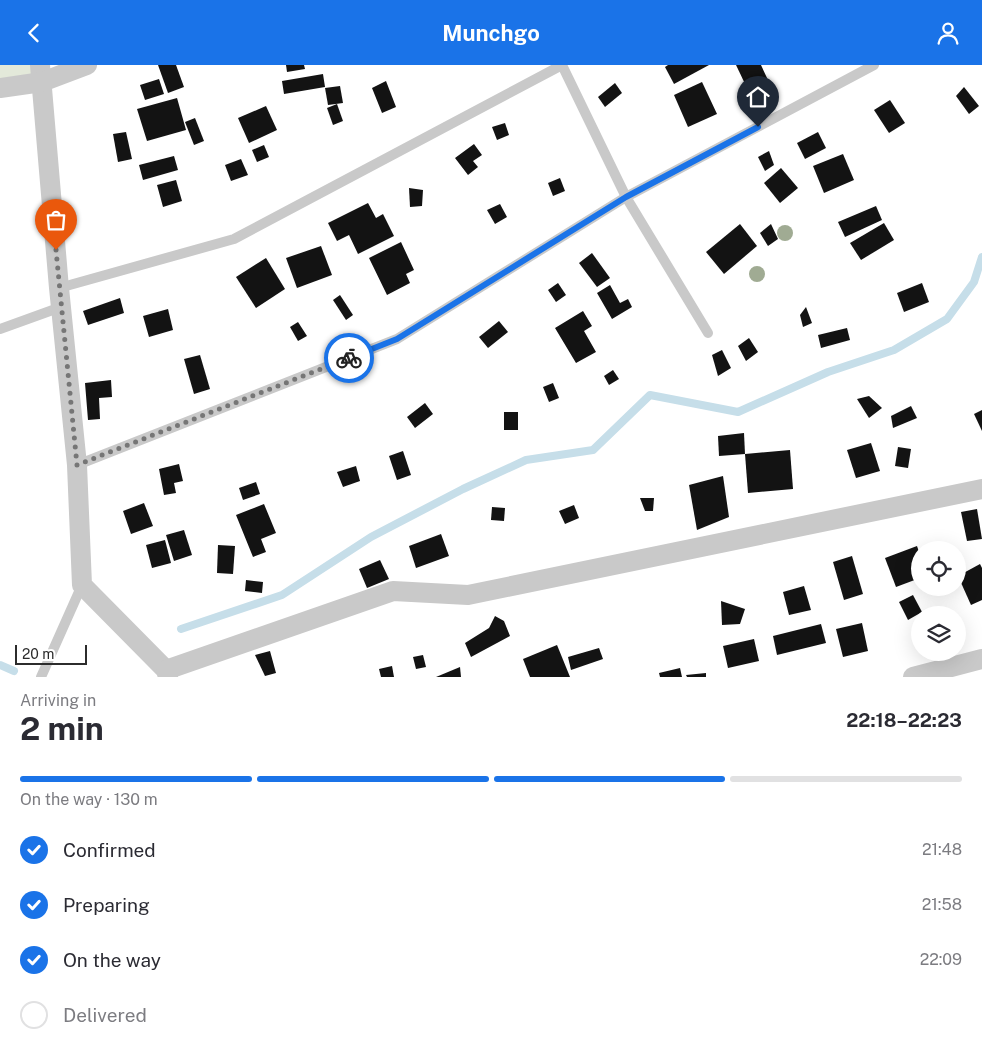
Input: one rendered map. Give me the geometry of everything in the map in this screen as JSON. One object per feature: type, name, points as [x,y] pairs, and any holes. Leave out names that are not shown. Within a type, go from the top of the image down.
[{"type":"street","points":[[0,88],[41,74],[87,65]]},
{"type":"street","points":[[41,74],[60,297],[77,465],[82,585],[167,674],[393,591],[468,595],[982,489]]},
{"type":"street","points":[[913,677],[982,659]]},
{"type":"lane","points":[[0,329],[60,297],[234,239],[562,65],[626,197],[708,333]]},
{"type":"lane","points":[[77,465],[397,339],[626,197],[874,65]]},
{"type":"lane","points":[[41,677],[82,585]]},
{"type":"green space","points":[[0,65],[40,65],[42,82],[0,88]]},
{"type":"building","points":[[158,65],[176,65],[184,87],[168,93]]},
{"type":"building","points":[[286,65],[304,65],[305,69],[287,72]]},
{"type":"building","points":[[668,65],[709,65],[674,84],[665,67]]},
{"type":"building","points":[[736,65],[761,65],[767,78],[747,88]]},
{"type":"building","points":[[323,74],[325,87],[284,94],[282,81]]},
{"type":"building","points":[[159,79],[164,94],[145,100],[140,85]]},
{"type":"building","points":[[386,81],[396,107],[382,113],[372,88]]},
{"type":"building","points":[[702,82],[717,114],[688,127],[674,95]]},
{"type":"building","points":[[615,83],[622,93],[605,107],[598,97]]},
{"type":"building","points":[[340,86],[343,103],[328,105],[325,88]]},
{"type":"building","points":[[964,87],[979,106],[969,114],[956,96]]},
{"type":"building","points":[[177,98],[186,130],[147,141],[137,109]]},
{"type":"building","points":[[890,100],[905,123],[889,133],[874,110]]},
{"type":"building","points":[[337,104],[343,121],[333,125],[327,108]]},
{"type":"building","points":[[266,106],[277,130],[249,143],[238,118]]},
{"type":"building","points":[[195,118],[204,141],[194,145],[185,122]]},
{"type":"building","points":[[505,123],[509,135],[497,140],[492,127]]},
{"type":"building","points":[[126,132],[132,159],[118,162],[113,134]]},
{"type":"building","points":[[818,132],[826,148],[805,159],[797,143]]},
{"type":"building","points":[[474,144],[482,155],[473,161],[478,167],[468,175],[455,158]]},
{"type":"building","points":[[264,145],[269,157],[257,162],[252,150]]},
{"type":"building","points":[[769,151],[774,165],[765,171],[758,157]]},
{"type":"building","points":[[843,154],[854,180],[824,193],[813,166]]},
{"type":"building","points":[[174,156],[178,170],[143,180],[139,165]]},
{"type":"building","points":[[241,159],[248,175],[231,181],[225,165]]},
{"type":"building","points":[[781,168],[798,188],[780,203],[764,183]]},
{"type":"building","points":[[560,178],[565,191],[553,196],[548,183]]},
{"type":"building","points":[[176,180],[182,201],[163,207],[157,185]]},
{"type":"building","points":[[409,188],[423,190],[422,206],[410,207]]},
{"type":"building","points":[[368,203],[376,218],[383,214],[394,236],[358,254],[349,235],[337,241],[328,223]]},
{"type":"building","points":[[500,204],[507,217],[495,224],[487,210]]},
{"type":"building","points":[[876,206],[882,220],[845,237],[838,222]]},
{"type":"building","points":[[884,223],[894,240],[861,260],[850,243]]},
{"type":"building","points":[[740,224],[757,246],[724,274],[706,252]]},
{"type":"building","points":[[771,224],[778,239],[768,246],[760,233]]},
{"type":"building","points":[[401,242],[414,270],[406,274],[410,283],[387,295],[369,258]]},
{"type":"building","points":[[321,246],[332,275],[297,288],[286,258]]},
{"type":"building","points":[[592,253],[610,278],[597,287],[579,263]]},
{"type":"building","points":[[266,258],[285,289],[256,308],[236,277]]},
{"type":"building","points":[[558,283],[566,295],[556,302],[548,290]]},
{"type":"building","points":[[922,283],[929,302],[904,312],[897,293]]},
{"type":"building","points":[[610,285],[620,303],[628,299],[632,307],[612,319],[597,293]]},
{"type":"building","points":[[340,295],[353,315],[346,320],[333,300]]},
{"type":"building","points":[[120,298],[124,313],[88,325],[83,311]]},
{"type":"building","points":[[806,307],[812,323],[803,327],[800,315]]},
{"type":"building","points":[[168,309],[173,330],[149,337],[143,316]]},
{"type":"building","points":[[583,311],[592,326],[584,331],[596,352],[576,363],[555,328]]},
{"type":"building","points":[[499,321],[508,332],[488,348],[479,337]]},
{"type":"building","points":[[298,322],[307,336],[298,341],[290,327]]},
{"type":"building","points":[[847,328],[850,340],[821,348],[818,335]]},
{"type":"building","points":[[749,338],[758,352],[746,361],[738,346]]},
{"type":"building","points":[[722,350],[731,368],[718,376],[712,355]]},
{"type":"building","points":[[200,355],[210,389],[194,394],[184,359]]},
{"type":"building","points":[[613,370],[619,379],[609,385],[604,376]]},
{"type":"building","points":[[111,380],[112,397],[99,398],[100,419],[88,420],[85,383]]},
{"type":"building","points":[[553,383],[559,398],[549,402],[543,387]]},
{"type":"building","points":[[869,396],[882,408],[869,418],[857,399]]},
{"type":"building","points":[[425,403],[433,414],[415,428],[407,417]]},
{"type":"building","points":[[911,406],[917,418],[893,428],[891,416]]},
{"type":"building","points":[[982,410],[982,431],[974,414]]},
{"type":"building","points":[[504,412],[518,412],[518,430],[504,430]]},
{"type":"building","points":[[744,433],[745,454],[719,456],[718,436]]},
{"type":"building","points":[[871,443],[880,471],[856,478],[847,450]]},
{"type":"building","points":[[898,447],[911,449],[908,468],[895,466]]},
{"type":"building","points":[[790,450],[793,489],[748,493],[745,454]]},
{"type":"building","points":[[403,451],[411,475],[397,480],[389,456]]},
{"type":"building","points":[[179,464],[183,481],[174,483],[176,493],[164,495],[159,469]]},
{"type":"building","points":[[356,466],[360,481],[343,487],[337,472]]},
{"type":"building","points":[[723,476],[729,517],[697,530],[689,485]]},
{"type":"building","points":[[256,482],[260,494],[243,500],[239,488]]},
{"type":"building","points":[[640,498],[654,498],[653,511],[645,511]]},
{"type":"building","points":[[144,503],[153,526],[131,534],[123,511]]},
{"type":"building","points":[[264,504],[276,533],[261,539],[266,552],[253,557],[236,515]]},
{"type":"building","points":[[574,505],[579,518],[565,524],[559,511]]},
{"type":"building","points":[[492,507],[505,508],[504,521],[491,520]]},
{"type":"building","points":[[977,509],[982,539],[967,541],[961,512]]},
{"type":"building","points":[[184,530],[192,555],[174,561],[166,535]]},
{"type":"building","points":[[441,534],[449,556],[416,568],[409,546]]},
{"type":"building","points":[[165,540],[171,563],[152,568],[146,545]]},
{"type":"building","points":[[218,545],[235,546],[233,574],[217,573]]},
{"type":"building","points":[[911,548],[911,581],[896,587],[885,558]]},
{"type":"building","points":[[852,556],[863,594],[844,600],[833,562]]},
{"type":"building","points":[[380,560],[389,579],[367,588],[359,569]]},
{"type":"building","points":[[980,564],[982,568],[982,600],[971,605],[966,594],[966,572]]},
{"type":"building","points":[[246,580],[263,582],[262,593],[245,591]]},
{"type":"building","points":[[804,586],[811,610],[789,615],[783,592]]},
{"type":"building","points":[[914,596],[919,606],[911,606],[911,618],[908,620],[899,602]]},
{"type":"building","points":[[721,601],[745,609],[740,624],[722,625]]},
{"type":"building","points":[[495,616],[504,621],[510,636],[471,657],[465,643],[489,628]]},
{"type":"building","points":[[862,623],[868,651],[843,657],[836,629]]},
{"type":"building","points":[[821,624],[826,643],[777,655],[773,636]]},
{"type":"building","points":[[754,639],[759,661],[728,668],[723,646]]},
{"type":"building","points":[[557,645],[570,677],[530,677],[523,659]]},
{"type":"building","points":[[599,648],[603,659],[571,670],[568,657]]},
{"type":"building","points":[[270,651],[276,673],[265,676],[255,655]]},
{"type":"building","points":[[423,655],[426,667],[416,669],[413,657]]},
{"type":"building","points":[[392,666],[394,677],[381,677],[379,669]]},
{"type":"building","points":[[460,667],[461,677],[436,677]]},
{"type":"building","points":[[680,668],[682,677],[660,677],[659,673]]},
{"type":"building","points":[[706,673],[706,677],[687,677],[686,675]]},
{"type":"waterway","points":[[181,629],[282,595],[371,537],[463,489],[526,460],[593,450],[650,395],[738,412],[828,372],[894,350],[947,319],[974,282],[982,257]]},
{"type":"waterway","points":[[0,665],[14,671]]},
{"type":"way so far","points":[[56,250],[77,465],[349,358]]},
{"type":"route","points":[[349,358],[397,339],[626,197],[758,127]]}]
